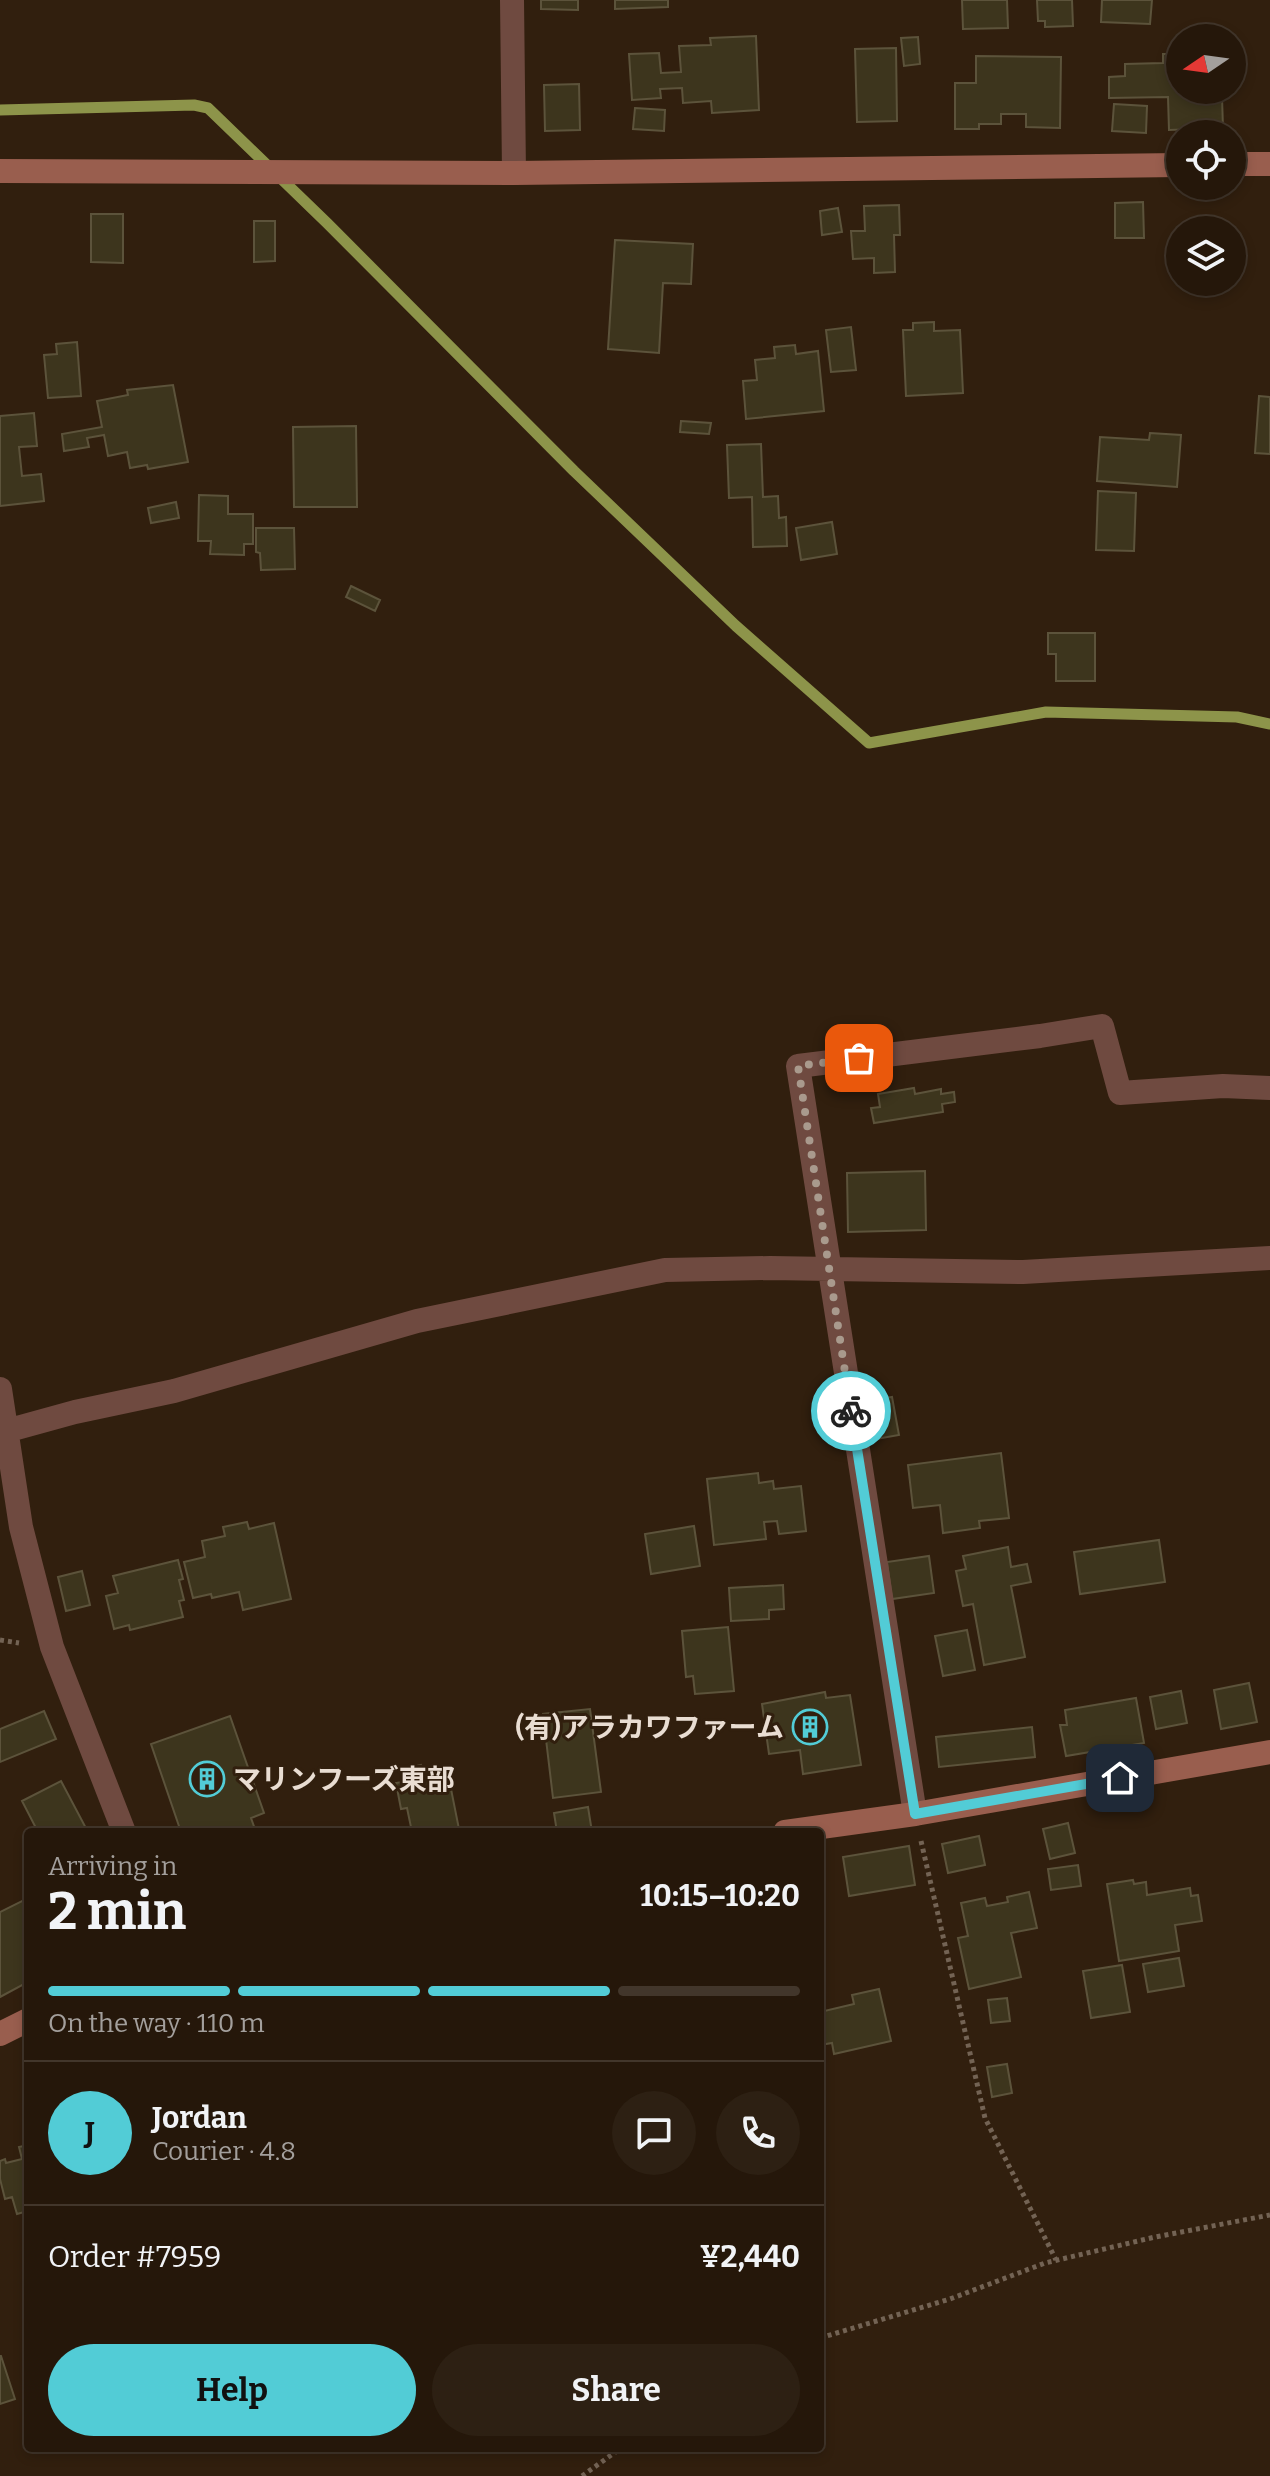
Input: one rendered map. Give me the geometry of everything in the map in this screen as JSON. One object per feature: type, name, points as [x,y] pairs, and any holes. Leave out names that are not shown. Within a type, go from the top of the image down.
[{"type":"street","points":[[512,0],[514,173]]},
{"type":"street","points":[[1246,164],[1270,164]]},
{"type":"street","points":[[0,171],[514,173],[1166,165]]},
{"type":"street","points":[[915,1814],[798,1066],[1102,1026],[1120,1093],[1223,1086],[1270,1088]]},
{"type":"street","points":[[6,1431],[75,1412],[174,1391],[417,1321],[665,1270],[770,1268],[1023,1272],[1270,1258]]},
{"type":"street","points":[[0,1389],[21,1527],[52,1647],[122,1828]]},
{"type":"street","points":[[814,1828],[915,1814],[1270,1752]]},
{"type":"street","points":[[0,2034],[24,2022]]},
{"type":"path","points":[[915,1814],[985,2118],[1056,2260]]},
{"type":"path","points":[[824,2337],[950,2299],[1056,2260],[1270,2215]]},
{"type":"path","points":[[582,2476],[615,2452]]},
{"type":"building","points":[[541,0],[578,0],[578,10],[541,9]]},
{"type":"building","points":[[615,0],[668,0],[668,7],[615,9]]},
{"type":"building","points":[[962,0],[1007,0],[1008,28],[963,29]]},
{"type":"building","points":[[1037,0],[1072,0],[1073,26],[1045,27],[1045,21],[1038,21]]},
{"type":"building","points":[[1102,0],[1152,0],[1150,24],[1101,22]]},
{"type":"building","points":[[756,36],[759,110],[712,113],[711,101],[683,103],[682,88],[660,89],[661,98],[632,100],[629,54],[659,53],[661,73],[681,72],[679,46],[711,45],[710,38]]},
{"type":"building","points":[[918,37],[920,64],[904,66],[901,38]]},
{"type":"building","points":[[896,48],[897,121],[857,122],[855,49]]},
{"type":"building","points":[[1163,54],[1166,54],[1166,97],[1109,98],[1109,77],[1125,76],[1125,64],[1163,63]]},
{"type":"building","points":[[976,56],[1061,57],[1060,128],[1026,127],[1026,114],[1001,114],[1001,124],[979,124],[979,129],[955,129],[955,83],[976,83]]},
{"type":"building","points":[[579,84],[580,130],[545,131],[544,85]]},
{"type":"building","points":[[1114,104],[1147,106],[1146,133],[1112,131]]},
{"type":"building","points":[[1168,104],[1222,104],[1223,120],[1169,120]]},
{"type":"building","points":[[635,108],[665,110],[664,131],[633,129]]},
{"type":"building","points":[[1143,202],[1144,238],[1115,238],[1115,203]]},
{"type":"building","points":[[899,205],[900,235],[894,235],[895,272],[874,273],[874,258],[853,259],[851,231],[865,231],[864,206]]},
{"type":"building","points":[[838,208],[842,232],[822,235],[820,211]]},
{"type":"building","points":[[91,214],[123,214],[123,263],[91,262]]},
{"type":"building","points":[[254,221],[275,221],[275,261],[254,262]]},
{"type":"building","points":[[615,240],[693,244],[691,284],[663,283],[659,353],[608,349]]},
{"type":"building","points":[[934,322],[934,331],[960,330],[963,393],[906,396],[903,330],[913,330],[913,323]]},
{"type":"building","points":[[851,327],[856,370],[831,372],[826,330]]},
{"type":"building","points":[[77,342],[81,396],[48,398],[44,355],[57,354],[56,344]]},
{"type":"building","points":[[795,345],[796,354],[818,351],[824,411],[746,419],[743,381],[757,380],[755,360],[775,358],[774,347]]},
{"type":"building","points":[[173,385],[188,462],[148,469],[147,465],[130,468],[127,452],[108,456],[104,435],[87,438],[89,447],[64,451],[62,434],[102,427],[97,401],[128,395],[127,390]]},
{"type":"building","points":[[1259,396],[1270,397],[1270,454],[1255,453]]},
{"type":"building","points":[[34,413],[37,446],[19,447],[22,476],[41,474],[44,501],[0,506],[0,416]]},
{"type":"building","points":[[681,421],[711,423],[709,434],[680,432]]},
{"type":"building","points":[[356,426],[357,507],[294,507],[293,427]]},
{"type":"building","points":[[1150,433],[1181,435],[1177,487],[1097,481],[1100,437],[1149,440]]},
{"type":"building","points":[[761,444],[763,497],[778,496],[779,518],[786,517],[787,546],[753,547],[752,497],[729,498],[727,445]]},
{"type":"building","points":[[1098,491],[1136,493],[1134,551],[1096,550]]},
{"type":"building","points":[[199,495],[228,496],[228,514],[253,514],[253,544],[244,544],[244,555],[210,554],[211,541],[198,541]]},
{"type":"building","points":[[176,502],[179,518],[151,523],[148,508]]},
{"type":"building","points":[[832,522],[837,554],[801,560],[796,528]]},
{"type":"building","points":[[256,528],[294,528],[295,569],[261,570],[260,553],[256,552]]},
{"type":"building","points":[[351,586],[380,600],[375,611],[346,597]]},
{"type":"building","points":[[1048,633],[1095,633],[1095,681],[1056,681],[1056,654],[1048,654]]},
{"type":"building","points":[[914,1088],[915,1094],[941,1089],[941,1094],[954,1092],[955,1102],[942,1104],[943,1112],[874,1123],[871,1108],[880,1107],[878,1094]]},
{"type":"building","points":[[925,1171],[926,1230],[848,1232],[847,1173]]},
{"type":"building","points":[[892,1397],[899,1435],[870,1440],[863,1402]]},
{"type":"building","points":[[1001,1453],[1009,1518],[979,1521],[980,1528],[943,1533],[940,1505],[913,1508],[908,1465]]},
{"type":"building","points":[[758,1473],[759,1483],[773,1481],[774,1489],[801,1486],[806,1531],[779,1534],[777,1521],[764,1522],[766,1539],[714,1545],[707,1479]]},
{"type":"building","points":[[247,1522],[249,1529],[274,1523],[291,1599],[243,1610],[239,1592],[212,1598],[211,1594],[193,1598],[184,1562],[205,1557],[202,1541],[225,1536],[223,1527]]},
{"type":"building","points":[[694,1526],[700,1566],[651,1574],[645,1534]]},
{"type":"building","points":[[1159,1540],[1165,1582],[1080,1594],[1074,1552]]},
{"type":"building","points":[[1008,1547],[1011,1567],[1027,1564],[1031,1582],[1011,1586],[1025,1657],[984,1665],[973,1604],[963,1606],[956,1571],[966,1569],[963,1556]]},
{"type":"building","points":[[929,1556],[934,1593],[892,1599],[887,1562]]},
{"type":"building","points":[[178,1560],[183,1579],[179,1580],[184,1600],[179,1601],[183,1617],[130,1630],[129,1625],[114,1629],[106,1596],[118,1593],[113,1576]]},
{"type":"building","points":[[82,1571],[90,1605],[66,1611],[58,1577]]},
{"type":"building","points":[[783,1585],[784,1609],[769,1610],[769,1619],[731,1621],[729,1588]]},
{"type":"building","points":[[728,1627],[734,1691],[695,1694],[693,1676],[686,1677],[682,1631]]},
{"type":"building","points":[[967,1630],[975,1670],[943,1676],[935,1636]]},
{"type":"building","points":[[1249,1683],[1257,1722],[1221,1729],[1214,1690]]},
{"type":"building","points":[[1181,1691],[1187,1723],[1156,1729],[1150,1697]]},
{"type":"building","name":"(有)アラカワファーム","points":[[825,1692],[826,1698],[850,1695],[861,1765],[803,1774],[800,1750],[769,1754],[762,1704]]},
{"type":"building","points":[[1136,1698],[1144,1743],[1066,1756],[1060,1725],[1067,1725],[1065,1710]]},
{"type":"building","points":[[590,1709],[601,1792],[553,1798],[543,1714]]},
{"type":"building","points":[[44,1711],[56,1739],[0,1762],[0,1729]]},
{"type":"building","name":"マリンフーズ東部","points":[[230,1716],[264,1813],[251,1818],[255,1828],[180,1828],[151,1744]]},
{"type":"building","points":[[1032,1727],[1035,1757],[939,1767],[936,1737]]},
{"type":"building","points":[[421,1765],[423,1774],[447,1769],[459,1828],[411,1828],[407,1808],[401,1809],[396,1783],[408,1781],[405,1768]]},
{"type":"building","points":[[61,1781],[86,1828],[36,1828],[22,1801]]},
{"type":"building","points":[[588,1807],[591,1828],[556,1828],[554,1813]]},
{"type":"building","points":[[1068,1823],[1075,1853],[1050,1859],[1043,1829]]},
{"type":"building","points":[[979,1836],[985,1865],[948,1873],[942,1844]]},
{"type":"building","points":[[909,1846],[915,1885],[849,1896],[843,1857]]},
{"type":"building","points":[[1078,1865],[1081,1886],[1051,1890],[1048,1869]]},
{"type":"building","points":[[1133,1880],[1134,1884],[1146,1882],[1147,1895],[1190,1888],[1191,1896],[1198,1895],[1202,1921],[1175,1925],[1179,1951],[1119,1961],[1107,1884]]},
{"type":"building","points":[[1029,1892],[1037,1928],[1011,1933],[1021,1977],[969,1989],[958,1938],[968,1936],[961,1903],[985,1898],[987,1906],[1008,1902],[1007,1897]]},
{"type":"building","points":[[24,1900],[24,1984],[0,1997],[0,1912]]},
{"type":"building","points":[[1179,1958],[1184,1986],[1148,1992],[1143,1964]]},
{"type":"building","points":[[1122,1965],[1130,2012],[1091,2018],[1083,1971]]},
{"type":"building","points":[[879,1989],[891,2041],[834,2054],[832,2043],[824,2044],[824,2011],[854,2004],[852,1995]]},
{"type":"building","points":[[1007,1998],[1010,2021],[991,2023],[988,2000]]},
{"type":"building","points":[[1007,2064],[1012,2093],[992,2097],[987,2067]]},
{"type":"building","points":[[24,2146],[24,2212],[17,2214],[12,2197],[5,2199],[0,2161],[5,2159],[6,2163],[22,2159],[19,2147]]},
{"type":"building","points":[[0,2356],[15,2399],[0,2404]]},
{"type":"waterway","points":[[0,110],[194,105],[208,108],[574,471],[736,626],[869,743],[1046,712],[1237,717],[1270,724]]},
{"type":"way so far","points":[[851,1411],[798,1066],[859,1058]]},
{"type":"place","name":"(有)アラカワファーム","points":[[810,1727]]},
{"type":"place","name":"マリンフーズ東部","points":[[207,1779]]},
{"type":"route","points":[[851,1411],[915,1814],[1120,1778]]}]
